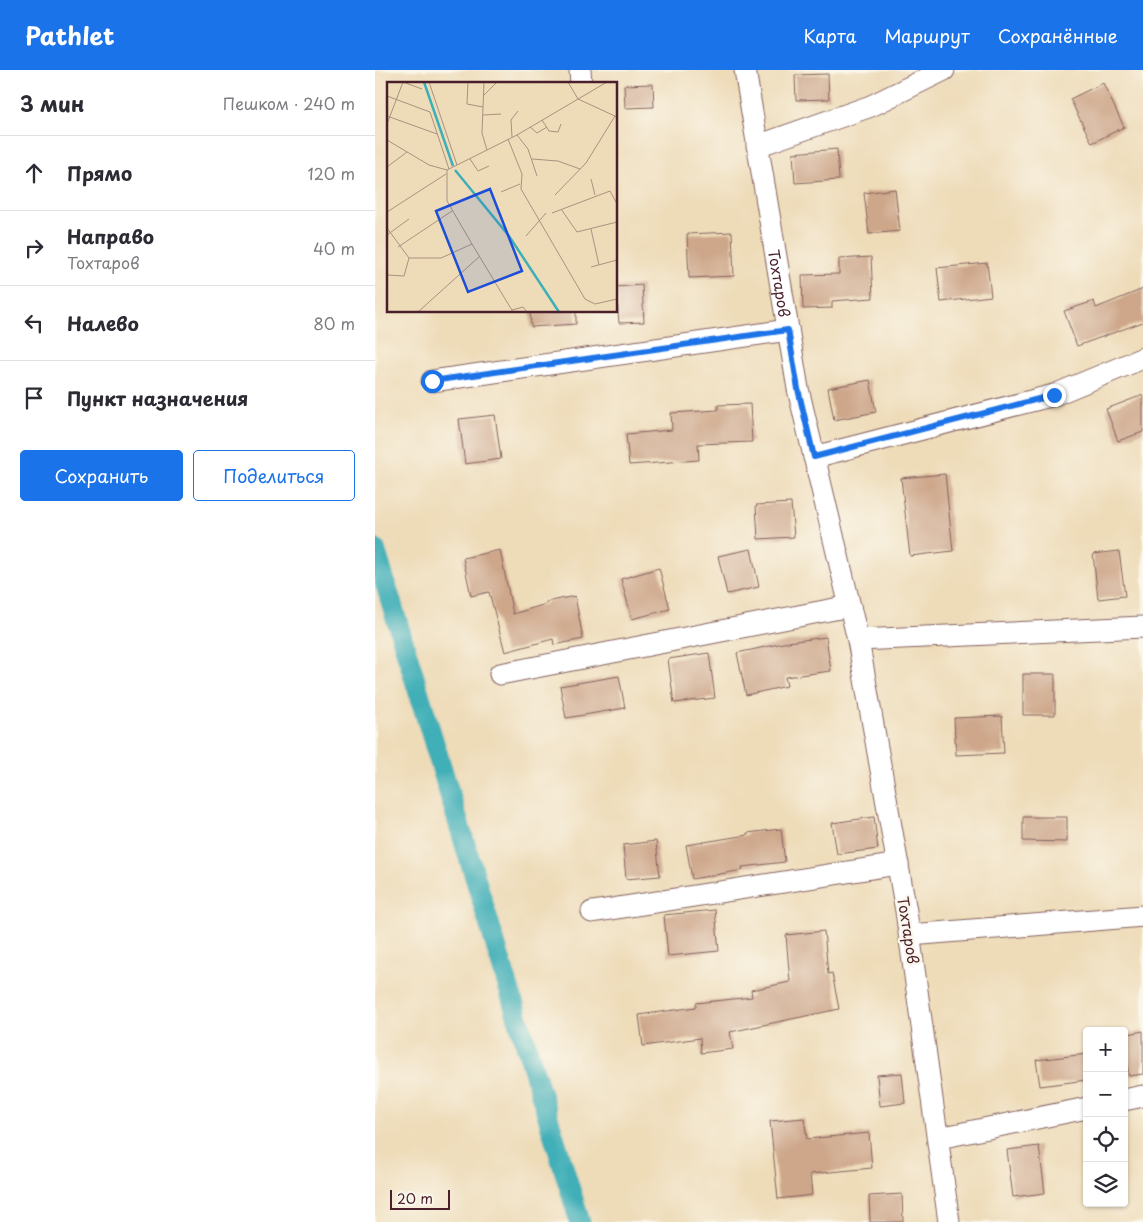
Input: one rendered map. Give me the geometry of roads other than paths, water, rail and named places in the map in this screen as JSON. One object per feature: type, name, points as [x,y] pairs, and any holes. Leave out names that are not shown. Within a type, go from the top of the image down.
[{"type":"street","name":"Тохтаров","points":[[745,70],[798,389],[858,640],[898,864],[939,1138],[949,1222]]},
{"type":"street","points":[[757,146],[871,106],[944,70]]},
{"type":"street","points":[[432,381],[788,330]]},
{"type":"street","points":[[814,457],[1054,395],[1143,358]]},
{"type":"street","points":[[500,674],[850,606]]},
{"type":"street","points":[[858,640],[1143,627]]},
{"type":"street","points":[[592,912],[898,864]]},
{"type":"street","points":[[910,935],[1143,916]]},
{"type":"street","points":[[1128,1099],[1143,1096]]},
{"type":"street","points":[[939,1138],[1083,1109]]},
{"type":"waterway","points":[[375,549],[580,1222]]}]
